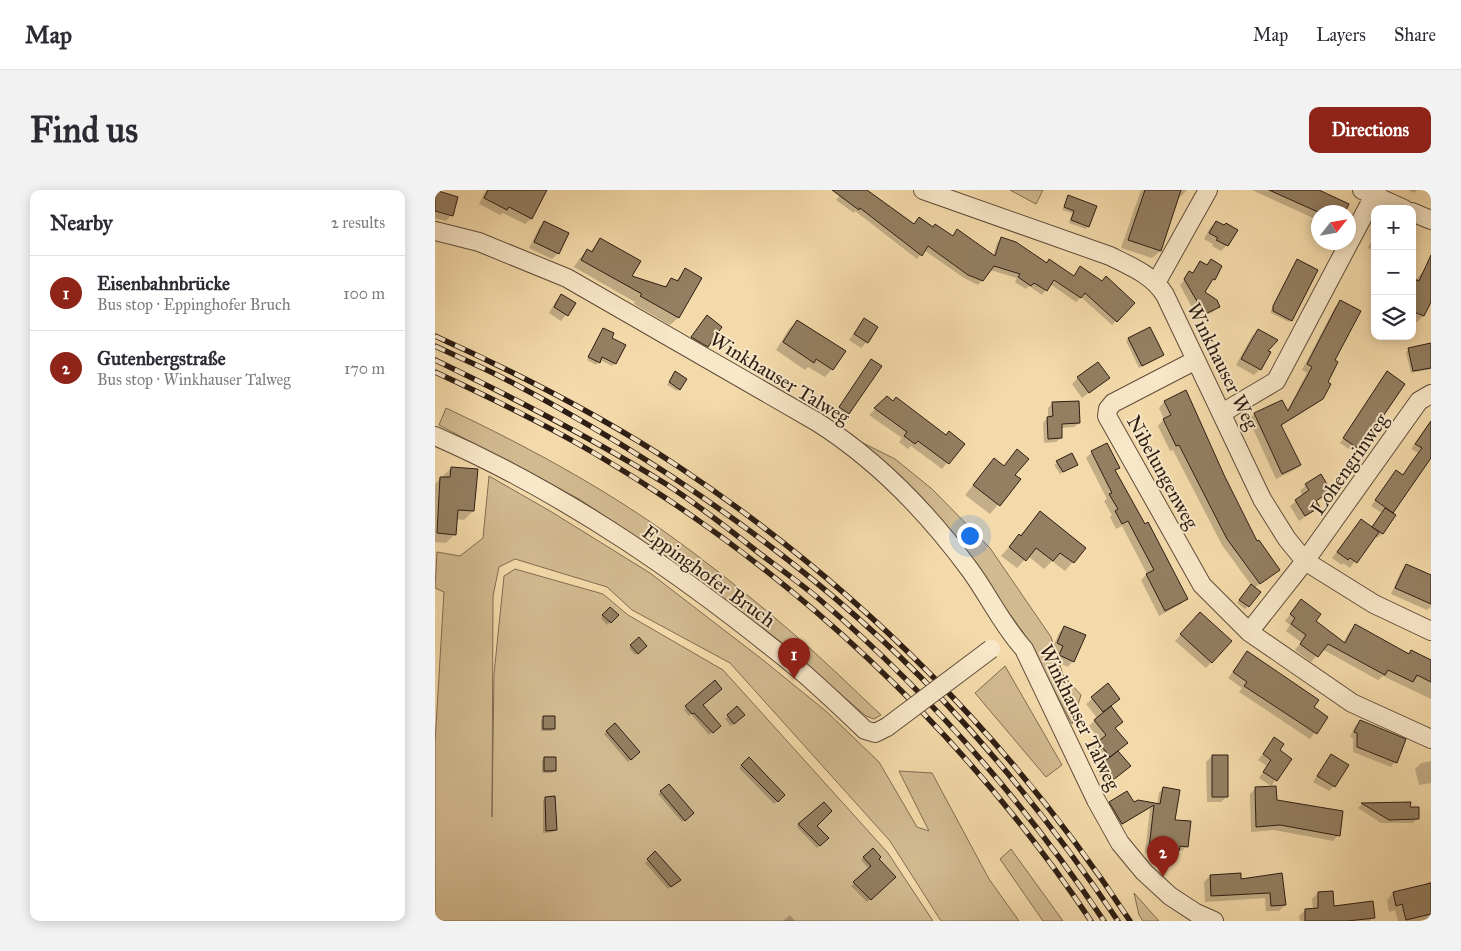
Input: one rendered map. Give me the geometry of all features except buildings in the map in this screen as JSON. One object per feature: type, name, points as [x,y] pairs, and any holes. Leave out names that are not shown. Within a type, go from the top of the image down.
[{"type":"street","name":"Winkhauser Weg","points":[[923,190],[1110,256],[1141,272],[1156,283],[1165,294],[1262,499],[1287,539],[1305,562],[1374,604],[1431,631]]},
{"type":"street","points":[[1156,283],[1207,190]]},
{"type":"street","points":[[1222,414],[1275,381],[1371,192],[1396,205]]},
{"type":"street","points":[[1416,214],[1431,220]]},
{"type":"street","name":"Winkhauser Talweg","points":[[435,231],[479,242],[567,278],[832,431],[885,474],[929,518],[971,571],[1011,635],[1024,649],[1096,800],[1119,843],[1144,872],[1170,896],[1196,913],[1214,921]]},
{"type":"street","name":"Nibelungenweg","points":[[1196,360],[1113,403],[1108,409],[1107,416],[1202,585],[1249,632],[1352,703],[1431,739]]},
{"type":"street","name":"Lohengrinweg","points":[[1305,562],[1419,401],[1431,394]]},
{"type":"street","name":"Eppinghofer Bruch","points":[[435,438],[459,446],[515,475],[601,524],[641,550],[802,672],[865,730],[875,733],[887,727],[1011,635]]},
{"type":"street","points":[[1249,632],[1305,562]]},
{"type":"shaded area","points":[[1010,190],[1043,190],[1036,204]]},
{"type":"shaded area","points":[[446,408],[511,440],[575,475],[636,512],[666,533],[719,572],[778,620],[881,715],[874,719],[866,716],[778,640],[680,566],[579,499],[439,425]]},
{"type":"shaded area","points":[[841,432],[895,459],[932,489],[990,548],[1051,637],[1063,675],[1081,695],[1072,724],[1025,635],[968,556]]},
{"type":"shaded area","points":[[489,476],[550,511],[650,573],[763,660],[827,712],[879,762],[917,827],[929,831],[899,771],[932,773],[989,879],[1019,921],[941,921],[890,841],[730,663],[632,610],[607,587],[515,559],[499,567],[493,596],[492,817],[494,674],[504,576],[515,569],[603,594],[628,615],[723,670],[888,853],[933,921],[435,921],[435,743],[444,592],[435,588],[437,552],[460,556],[483,538]]},
{"type":"shaded area","points":[[1005,666],[1062,765],[1046,777],[975,693]]},
{"type":"shaded area","points":[[1011,849],[1063,921],[1043,921],[1000,859]]},
{"type":"shaded area","points":[[1134,893],[1159,921],[1143,921],[1139,915]]},
{"type":"railway","points":[[435,336],[498,365],[560,397],[650,448],[745,514],[809,563],[870,616],[928,672],[983,730],[1035,791],[1084,855],[1130,921]]},
{"type":"railway","points":[[435,346],[482,367],[567,413],[682,483],[791,562],[843,605],[893,650],[940,697],[988,750],[1056,834],[1118,921]]},
{"type":"railway","points":[[435,360],[552,419],[666,484],[713,517],[819,599],[898,672],[972,750],[1041,834],[1104,921]]},
{"type":"railway","points":[[435,372],[516,411],[594,453],[667,499],[737,549],[805,602],[869,659],[930,720],[987,784],[1041,851],[1091,921]]},
{"type":"place","name":"Eisenbahnbrücke","points":[[794,679]]},
{"type":"place","name":"Gutenbergstraße","points":[[1163,877]]}]
